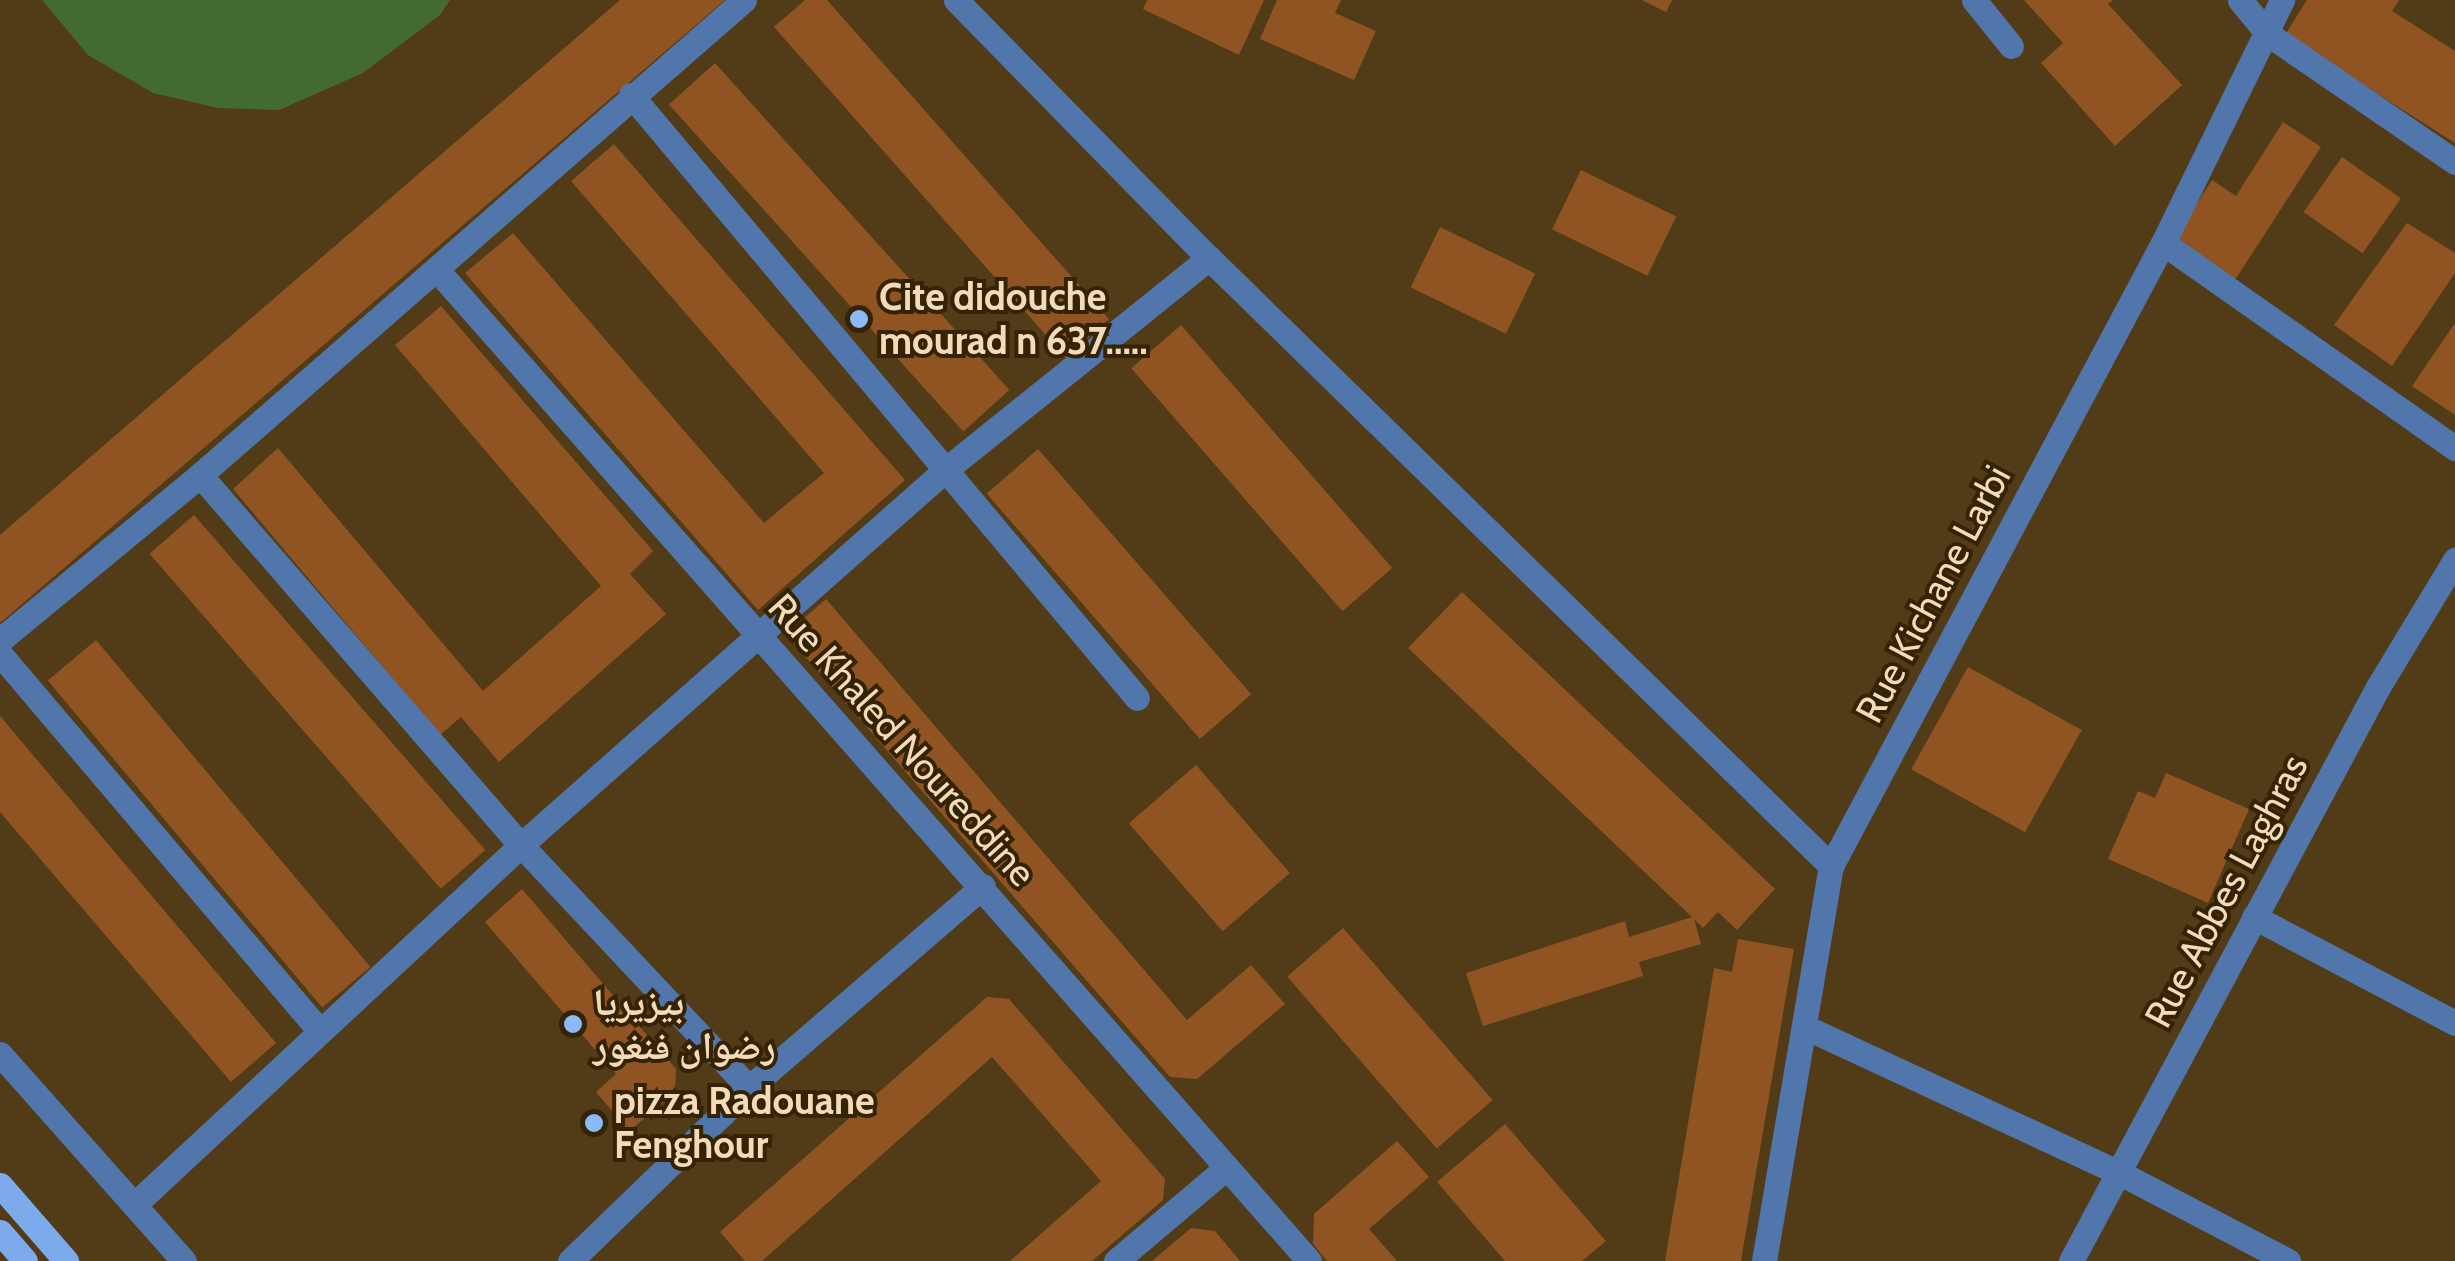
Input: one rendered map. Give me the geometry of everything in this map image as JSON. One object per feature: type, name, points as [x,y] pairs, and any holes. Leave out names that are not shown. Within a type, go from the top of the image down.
[{"type":"main road","points":[[0,1185],[66,1261]]},
{"type":"main road","points":[[0,1232],[25,1261]]},
{"type":"street","points":[[0,640],[200,475],[744,0]]},
{"type":"street","points":[[956,0],[1209,258],[1831,866]]},
{"type":"street","points":[[1974,0],[2011,46]]},
{"type":"street","points":[[2240,0],[2268,34],[2455,162]]},
{"type":"street","name":"Rue Kichane Larbi","points":[[1764,1261],[1831,866],[2163,243],[2282,0]]},
{"type":"street","points":[[631,95],[1137,698]]},
{"type":"street","points":[[2163,243],[2455,448]]},
{"type":"street","points":[[134,1205],[521,845],[944,471],[1209,258]]},
{"type":"street","name":"Rue Khaled Noureddine","points":[[437,270],[1309,1261]]},
{"type":"street","points":[[200,475],[521,845],[749,1088]]},
{"type":"street","name":"Rue Abbes Laghras","points":[[2071,1261],[2378,687],[2455,560]]},
{"type":"street","points":[[0,654],[319,1030]]},
{"type":"street","points":[[570,1261],[749,1088],[983,886]]},
{"type":"street","points":[[2254,918],[2455,1022]]},
{"type":"street","points":[[1805,1028],[2118,1172],[2288,1261]]},
{"type":"street","points":[[0,1054],[184,1261]]},
{"type":"street","points":[[1116,1261],[1226,1168]]},
{"type":"green space","points":[[42,0],[450,0],[440,15],[363,73],[279,110],[218,108],[153,93],[88,55]]},
{"type":"building","points":[[620,0],[725,0],[0,623],[0,535]]},
{"type":"building","points":[[805,0],[827,0],[1109,319],[1066,358],[774,27]]},
{"type":"building","points":[[1147,0],[1264,0],[1239,55],[1143,9]]},
{"type":"building","points":[[1277,0],[1341,0],[1335,13],[1376,31],[1354,80],[1260,39]]},
{"type":"building","points":[[1642,0],[1672,0],[1666,12]]},
{"type":"building","points":[[2024,0],[2113,0],[2108,4],[2182,85],[2115,146],[2041,63],[2063,43]]},
{"type":"building","points":[[2307,0],[2399,0],[2392,11],[2455,51],[2455,143],[2285,35]]},
{"type":"building","points":[[715,63],[1009,390],[963,431],[669,104]]},
{"type":"building","points":[[2283,122],[2321,147],[2235,280],[2173,240],[2212,180],[2236,196]]},
{"type":"building","points":[[614,144],[905,480],[758,610],[465,273],[513,233],[764,523],[824,473],[571,181]]},
{"type":"building","points":[[2342,157],[2401,198],[2363,253],[2304,212]]},
{"type":"building","points":[[1581,170],[1676,216],[1647,276],[1552,229]]},
{"type":"building","points":[[2407,223],[2455,253],[2455,273],[2392,366],[2334,325]]},
{"type":"building","points":[[1440,227],[1535,273],[1506,334],[1411,287]]},
{"type":"building","points":[[441,306],[653,551],[630,574],[666,614],[499,762],[461,717],[440,735],[233,489],[278,448],[483,691],[601,586],[395,345]]},
{"type":"building","points":[[2455,323],[2455,415],[2412,386]]},
{"type":"building","points":[[1181,325],[1392,568],[1342,611],[1131,368]]},
{"type":"building","points":[[1038,449],[1251,694],[1200,739],[987,494]]},
{"type":"building","points":[[194,515],[485,850],[441,889],[149,554]]},
{"type":"building","points":[[1462,592],[1775,889],[1737,930],[1718,912],[1703,928],[1694,919],[1701,944],[1639,962],[1643,976],[1483,1026],[1466,973],[1625,921],[1629,937],[1692,917],[1408,648]]},
{"type":"building","points":[[826,599],[1187,1020],[1251,965],[1285,1004],[1197,1079],[1170,1077],[786,634]]},
{"type":"building","points":[[96,640],[370,967],[322,1008],[48,680]]},
{"type":"building","points":[[1968,667],[2082,730],[2025,832],[1911,769]]},
{"type":"building","points":[[0,716],[276,1043],[231,1082],[0,812]]},
{"type":"building","points":[[1196,765],[1290,873],[1223,931],[1129,823]]},
{"type":"building","points":[[2166,773],[2249,809],[2208,903],[2108,859],[2138,791],[2155,798]]},
{"type":"building","points":[[522,889],[676,1069],[675,1093],[629,1131],[596,1092],[616,1074],[485,922]]},
{"type":"building","points":[[1343,928],[1493,1100],[1437,1149],[1287,977]]},
{"type":"building","points":[[1738,939],[1794,949],[1741,1261],[1665,1261],[1714,968],[1732,972]]},
{"type":"building","points":[[987,997],[1009,999],[1165,1179],[1163,1200],[1092,1261],[1010,1261],[1101,1181],[992,1057],[762,1261],[745,1261],[720,1232]]},
{"type":"building","points":[[1505,1124],[1606,1241],[1582,1261],[1505,1261],[1437,1182]]},
{"type":"building","points":[[1397,1141],[1429,1177],[1369,1229],[1397,1261],[1327,1261],[1313,1244],[1314,1214]]},
{"type":"building","points":[[1191,1228],[1215,1231],[1240,1261],[1152,1261]]},
{"type":"place","name":"Cite didouche mourad n 637.....","points":[[859,319]]},
{"type":"place","name":"بيزيريا رضوان فنغور","points":[[573,1024]]},
{"type":"place","name":"pizza Radouane Fenghour","points":[[594,1123]]}]
